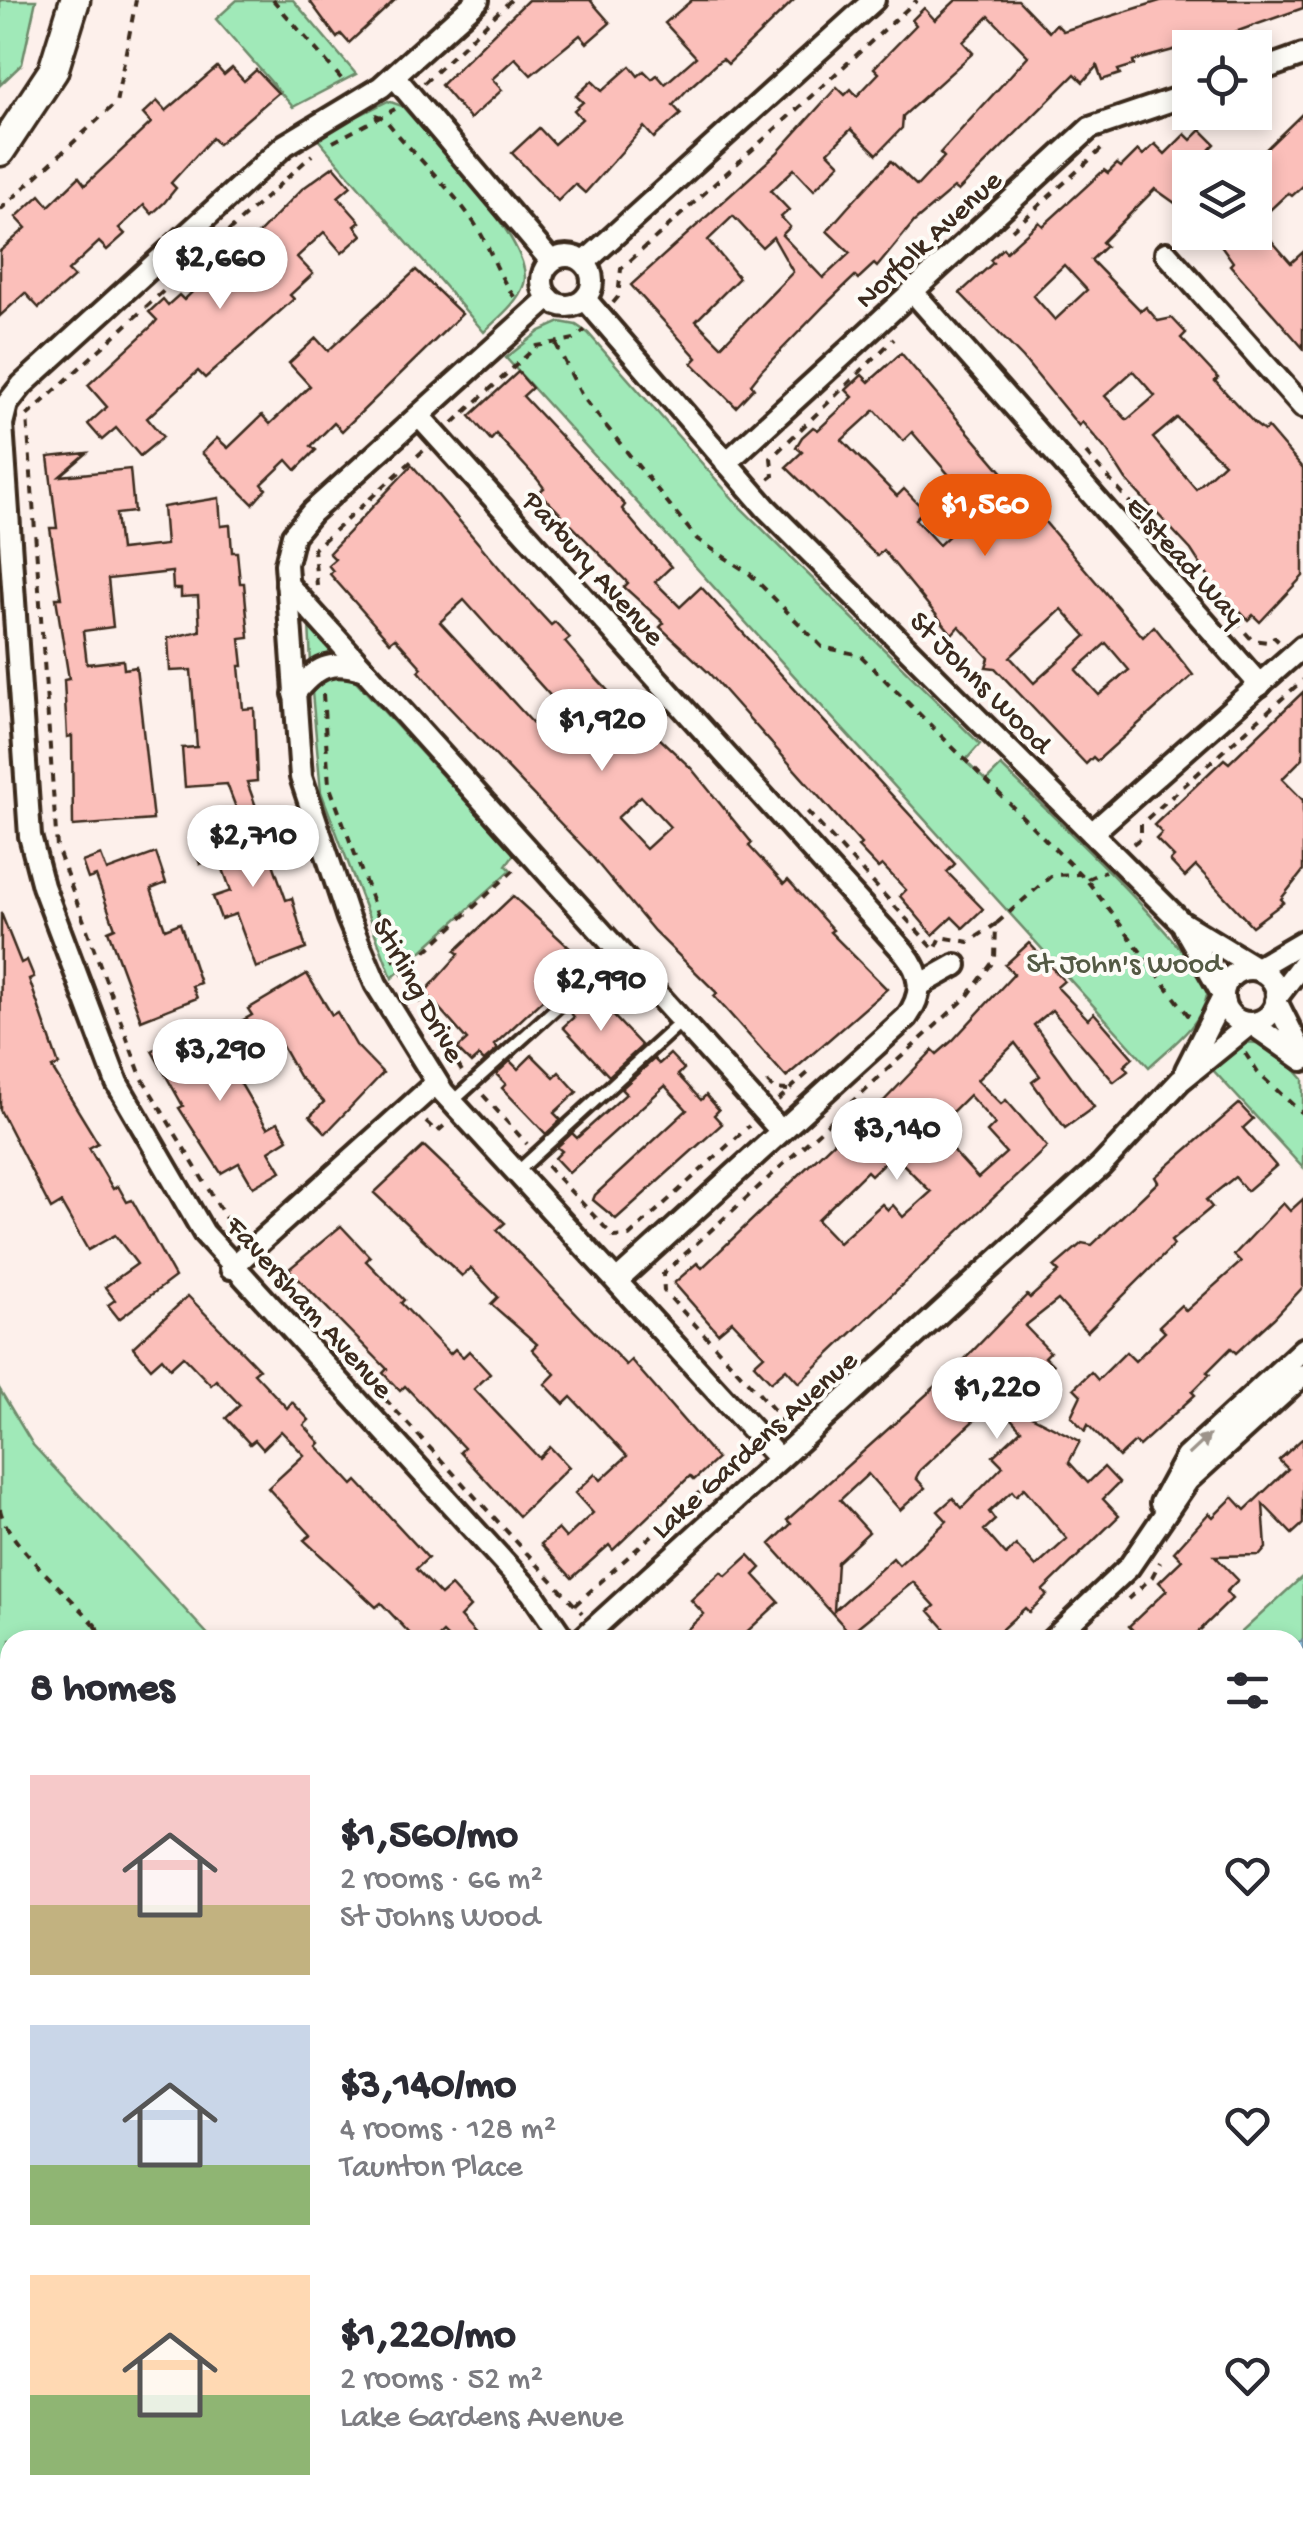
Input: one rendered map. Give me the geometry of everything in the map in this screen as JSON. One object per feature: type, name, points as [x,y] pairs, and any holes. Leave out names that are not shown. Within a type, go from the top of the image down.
[{"type":"main road","points":[[0,150],[53,71],[75,0]]},
{"type":"street","name":"Faversham Avenue","points":[[478,0],[394,76],[316,122],[286,145],[22,385],[3,418],[26,805],[38,868],[117,1082],[204,1233],[231,1268],[532,1594],[557,1630]]},
{"type":"street","points":[[585,262],[874,0]]},
{"type":"street","points":[[1272,66],[1303,55]]},
{"type":"street","points":[[394,76],[551,261]]},
{"type":"street","name":"Norfolk Avenue","points":[[726,463],[919,300],[1090,128],[1172,100]]},
{"type":"street","points":[[1166,253],[1303,406]]},
{"type":"street","points":[[564,255],[585,262],[593,285],[586,299],[571,306],[549,298],[542,283],[551,261],[564,255]]},
{"type":"street","name":"Stirling Drive","points":[[549,298],[295,531],[287,553],[287,584],[304,796],[376,984],[436,1083],[779,1459]]},
{"type":"street","name":"St Johns Wood","points":[[586,299],[754,494],[1180,922],[1223,996]]},
{"type":"street","name":"Elstead Way","points":[[919,300],[1260,685]]},
{"type":"street","name":"Parbury Avenue","points":[[418,416],[904,952],[916,968],[920,986]]},
{"type":"street","points":[[287,584],[781,1130]]},
{"type":"street","points":[[1092,833],[1297,651]]},
{"type":"street","points":[[294,694],[322,666],[340,664],[364,670]]},
{"type":"street","name":"St Johns Wood","points":[[1180,922],[1256,968]]},
{"type":"street","points":[[1303,941],[1256,968],[1232,976],[1223,996],[1233,1018],[1251,1024],[1303,1057]]},
{"type":"street","points":[[1251,1024],[1269,1015],[1276,999],[1303,964]]},
{"type":"street","points":[[617,1282],[902,1022],[914,1006],[920,986],[956,966]]},
{"type":"street","points":[[1256,968],[1272,980],[1276,999],[1303,1057]]},
{"type":"street","name":"Lake Gardens Avenue","points":[[1180,1081],[1223,996]]},
{"type":"street","name":"Lake Gardens Avenue","points":[[591,1630],[1101,1166],[1180,1081],[1251,1024]]},
{"type":"street","points":[[231,1268],[436,1083]]},
{"type":"street","points":[[1152,1528],[1169,1483],[1186,1456],[1303,1349]]},
{"type":"street","points":[[1063,1630],[1123,1574],[1152,1528],[1197,1472],[1303,1374]]},
{"type":"lane","points":[[452,1102],[618,952]]},
{"type":"lane","points":[[516,1173],[682,1022]]},
{"type":"path","points":[[0,210],[116,103],[136,0]]},
{"type":"path","points":[[274,0],[369,113],[384,118],[468,214],[516,299]]},
{"type":"path","points":[[250,1251],[141,1076],[57,848],[27,416],[318,149],[384,118],[512,0]]},
{"type":"path","points":[[316,585],[314,549],[537,346],[577,338],[618,298],[621,269],[917,0]]},
{"type":"path","points":[[1012,230],[1109,143]]},
{"type":"path","points":[[754,494],[773,476],[771,458],[919,300]]},
{"type":"path","points":[[547,333],[582,396],[698,539],[750,574],[822,647],[860,656],[1082,876],[1186,1016],[1208,1028]]},
{"type":"path","points":[[1084,452],[1252,640],[1268,642],[1274,637],[1297,651]]},
{"type":"path","points":[[322,666],[329,785],[402,973],[472,1084]]},
{"type":"path","points":[[996,924],[1052,875],[1068,872],[1095,879],[1140,838],[1141,824],[1303,680]]},
{"type":"path","points":[[402,973],[514,870],[510,866],[526,850]]},
{"type":"path","points":[[1229,1041],[1242,1048],[1258,1073],[1303,1114]]},
{"type":"path","points":[[614,1236],[629,1236],[789,1090]]},
{"type":"path","points":[[576,1606],[790,1412],[774,1410],[688,1317],[664,1290],[663,1274],[800,1146]]},
{"type":"path","points":[[374,1386],[576,1606],[585,1630]]},
{"type":"path","points":[[0,1509],[1,1521],[98,1630]]},
{"type":"path","points":[[1125,1602],[1152,1576],[1167,1546]]},
{"type":"path","points":[[90,1630],[95,1626]]},
{"type":"green space","points":[[0,0],[36,0],[22,64],[0,85]]},
{"type":"green space","points":[[237,0],[293,0],[356,74],[293,107],[216,19]]},
{"type":"green space","points":[[388,101],[402,106],[456,166],[514,243],[523,266],[524,284],[507,310],[484,332],[316,137]]},
{"type":"green space","name":"St John's Wood","points":[[560,322],[576,325],[588,333],[741,508],[980,744],[965,761],[986,781],[1001,766],[1118,880],[1182,951],[1201,978],[1207,995],[1204,1006],[1192,1026],[1149,1067],[506,358],[540,331]]},
{"type":"green space","points":[[309,623],[349,656],[311,664]]},
{"type":"green space","points":[[327,674],[354,679],[514,854],[506,865],[511,870],[392,978],[321,792],[312,692]]},
{"type":"green space","points":[[1245,1043],[1271,1048],[1303,1079],[1303,1168],[1213,1070]]},
{"type":"green space","points":[[0,1390],[33,1445],[204,1630],[0,1630]]},
{"type":"green space","points":[[1303,1576],[1303,1630],[1244,1630]]},
{"type":"building","points":[[309,0],[395,0],[349,43],[341,34],[337,38]]},
{"type":"building","points":[[528,0],[590,0],[610,23],[587,43],[580,35],[531,75],[515,58],[492,79],[502,90],[470,119],[441,85]]},
{"type":"building","points":[[692,0],[794,0],[728,64],[723,59],[718,62],[688,89],[673,105],[681,114],[654,138],[644,127],[585,193],[575,184],[558,201],[512,153],[539,128],[554,144],[582,119],[574,110],[583,102],[576,96],[592,81],[602,91],[630,66],[638,76],[644,71],[652,79],[657,75],[665,84],[696,57],[665,23]]},
{"type":"building","points":[[956,0],[1018,0],[1049,32],[1056,24],[1063,31],[1163,0],[1303,0],[1303,8],[1241,30],[1172,30],[1172,50],[1133,61],[1134,65],[1118,70],[1120,74],[1102,80],[1097,66],[1083,82],[1075,74],[958,191],[954,188],[914,222],[877,267],[874,264],[858,279],[855,276],[825,305],[762,370],[751,384],[754,388],[736,407],[692,363],[697,358],[631,285],[777,153],[837,87],[845,95],[851,89],[857,96],[879,73],[874,68],[916,25],[912,20],[924,8],[935,20]],"holes":[[[989,16],[1028,56],[940,153],[944,157],[917,186],[891,161],[848,207],[827,231],[850,253],[823,278],[782,235],[790,227],[781,217],[789,210],[771,191],[794,169],[814,190],[840,164],[828,152],[851,129],[877,154],[902,128],[903,116],[973,53],[963,42]],[[733,216],[762,247],[773,237],[793,272],[721,346],[696,321],[739,278],[708,240]]]},
{"type":"building","points":[[217,67],[224,75],[232,68],[244,81],[256,70],[278,93],[218,144],[212,138],[171,183],[176,188],[164,203],[152,214],[144,205],[119,228],[125,234],[107,250],[99,242],[68,271],[74,277],[39,308],[25,293],[0,316],[0,251],[26,228],[16,217],[40,195],[49,206],[79,177],[85,185],[151,123],[143,114],[157,101],[166,111]]},
{"type":"building","points":[[1303,113],[1303,186],[1272,208],[1272,150],[1265,150]]},
{"type":"building","points":[[1201,130],[1215,144],[1211,150],[1172,150],[1172,201],[1155,189],[1102,242],[1106,246],[1091,260],[1141,311],[1146,307],[1158,321],[1172,318],[1186,333],[1181,338],[1218,378],[1215,381],[1255,424],[1264,431],[1268,428],[1303,469],[1303,576],[1260,622],[1253,615],[1248,620],[1211,581],[1191,550],[1126,480],[1082,422],[1079,426],[1023,358],[960,293],[993,263],[990,260],[1003,248],[1006,252],[1039,222],[1043,226],[1104,170],[1108,173],[1117,164],[1121,167],[1138,150],[1143,155],[1155,144],[1165,154],[1185,134],[1191,140]],"holes":[[[1064,265],[1087,290],[1055,320],[1033,295]],[[1133,371],[1155,396],[1127,420],[1105,396]],[[1177,418],[1224,463],[1196,489],[1153,438]]]},
{"type":"building","points":[[334,166],[351,186],[338,197],[360,222],[355,226],[362,235],[342,253],[324,232],[297,257],[313,274],[290,295],[294,299],[205,378],[198,371],[147,418],[163,437],[140,456],[116,428],[102,440],[88,424],[107,407],[88,385],[153,325],[157,320],[149,312],[163,299],[168,305],[179,295],[184,300],[223,262],[227,266],[302,189]]},
{"type":"building","points":[[1272,241],[1291,263],[1303,252],[1303,348],[1230,265],[1233,262],[1224,250],[1272,250]]},
{"type":"building","points":[[416,270],[462,314],[342,431],[334,423],[311,446],[316,450],[296,470],[287,460],[262,484],[266,489],[253,504],[202,453],[217,438],[228,448],[262,415],[270,424],[310,386],[289,363],[316,338],[328,351]]},
{"type":"building","points":[[901,353],[1143,637],[1154,626],[1193,675],[1097,761],[1093,757],[1086,764],[995,668],[986,667],[989,658],[959,626],[952,634],[883,550],[877,556],[786,467],[802,452],[796,447],[802,437],[813,427],[818,430],[853,397],[846,390],[862,375],[869,382]],"holes":[[[875,410],[903,441],[912,432],[949,475],[939,484],[969,517],[939,545],[915,519],[924,510],[904,489],[897,496],[842,440]],[[1062,609],[1086,636],[1034,683],[1010,657]],[[1106,643],[1129,670],[1099,695],[1076,670]]]},
{"type":"building","points":[[518,372],[532,388],[523,396],[625,505],[622,509],[671,567],[655,582],[680,607],[701,587],[955,864],[947,872],[983,909],[963,928],[952,917],[933,935],[900,896],[906,890],[858,847],[861,844],[708,672],[660,627],[664,623],[624,587],[628,583],[539,492],[544,488],[496,434],[491,440],[470,416]]},
{"type":"building","points":[[87,453],[60,476],[130,469],[134,512],[116,514],[120,550],[166,545],[163,507],[219,498],[221,526],[230,525],[232,552],[237,552],[240,583],[244,583],[249,638],[240,639],[243,666],[239,666],[243,709],[254,708],[257,781],[247,782],[258,812],[238,813],[227,784],[185,787],[182,748],[197,747],[191,670],[170,671],[168,638],[200,631],[198,596],[181,597],[181,589],[173,589],[172,572],[108,579],[113,627],[83,631],[87,664],[123,660],[124,669],[136,667],[153,820],[73,826],[72,736],[67,737],[64,680],[69,679],[56,598],[61,598],[50,528],[57,528],[48,457]]},
{"type":"building","points":[[412,465],[513,584],[551,625],[555,622],[570,638],[565,642],[590,671],[652,739],[656,735],[691,768],[752,843],[749,846],[784,884],[788,880],[833,930],[830,932],[887,989],[786,1077],[714,996],[717,993],[654,931],[588,852],[447,705],[395,638],[390,642],[330,574],[333,571],[328,565],[335,559],[329,553]],"holes":[[[464,600],[564,711],[541,732],[440,622]],[[641,796],[670,827],[646,849],[617,818]]]},
{"type":"building","points":[[1303,692],[1303,758],[1282,779],[1303,800],[1303,871],[1281,899],[1284,902],[1252,926],[1196,866],[1185,877],[1170,861],[1174,857],[1156,839],[1162,833],[1154,825],[1224,759],[1229,763]]},
{"type":"building","points":[[263,815],[272,838],[265,841],[286,900],[292,898],[306,949],[256,968],[236,914],[221,919],[213,897],[231,891],[219,858],[200,864],[191,840]]},
{"type":"building","points":[[156,853],[166,883],[151,889],[165,929],[180,923],[200,983],[192,986],[197,998],[141,1020],[108,931],[115,928],[96,876],[88,879],[82,862],[101,855],[107,871]]},
{"type":"building","points":[[513,896],[585,962],[574,972],[578,977],[557,996],[552,991],[494,1045],[498,1049],[484,1061],[479,1056],[471,1063],[457,1049],[467,1040],[425,992],[459,954],[455,951]]},
{"type":"building","points":[[1,913],[21,963],[27,960],[34,977],[29,979],[59,1065],[52,1068],[98,1143],[89,1148],[113,1189],[118,1186],[127,1202],[132,1200],[175,1277],[119,1319],[108,1305],[115,1300],[105,1287],[137,1264],[115,1235],[88,1250],[61,1203],[51,1209],[0,1110]]},
{"type":"building","points":[[1029,943],[1064,981],[1057,987],[1088,1019],[1094,1013],[1133,1058],[1124,1066],[1128,1071],[1114,1082],[1052,1010],[1034,1025],[1094,1107],[1065,1128],[1032,1082],[1040,1076],[1015,1043],[977,1080],[1001,1104],[1006,1100],[1047,1147],[799,1383],[786,1369],[771,1382],[754,1364],[764,1355],[732,1321],[718,1333],[674,1283],[697,1263],[702,1268],[872,1105],[876,1109],[933,1050],[937,1054],[953,1040],[1014,974],[1005,965]],"holes":[[[969,1095],[995,1124],[987,1132],[1006,1153],[978,1178],[934,1130]],[[893,1154],[931,1192],[903,1217],[893,1205],[888,1210],[882,1204],[839,1243],[817,1220],[867,1171],[871,1175]]]},
{"type":"building","points":[[307,974],[332,1015],[337,1012],[356,1045],[383,1073],[326,1133],[310,1116],[324,1102],[299,1076],[275,1034],[249,1050],[229,1028],[252,1015],[248,1009]]},
{"type":"building","points":[[589,990],[642,1046],[609,1076],[563,1027],[574,1017],[568,1009]]},
{"type":"building","points":[[194,1028],[199,1038],[213,1030],[217,1036],[226,1030],[241,1057],[229,1064],[267,1128],[278,1122],[288,1139],[269,1151],[281,1171],[253,1187],[239,1163],[221,1173],[179,1108],[183,1106],[152,1051]]},
{"type":"building","points":[[670,1054],[684,1069],[678,1075],[701,1100],[706,1095],[719,1110],[714,1115],[722,1124],[616,1219],[593,1200],[595,1195],[687,1110],[665,1086],[569,1173],[555,1158],[562,1151],[557,1147],[572,1133],[577,1138],[626,1094],[621,1089],[654,1059],[659,1064]]},
{"type":"building","points":[[532,1055],[554,1077],[559,1072],[577,1092],[554,1113],[561,1120],[546,1134],[502,1088],[506,1084],[496,1074],[510,1061],[518,1069]]},
{"type":"building","points":[[1239,1104],[1253,1119],[1243,1128],[1276,1166],[1247,1191],[1235,1177],[1206,1200],[1212,1207],[1171,1241],[1174,1245],[1087,1332],[1058,1300],[1025,1326],[1050,1352],[1045,1357],[1053,1365],[1006,1403],[1080,1441],[1069,1462],[1088,1483],[1104,1467],[1119,1483],[1103,1499],[1119,1516],[1043,1590],[1047,1595],[1001,1630],[946,1630],[929,1611],[935,1606],[913,1582],[854,1630],[847,1630],[770,1544],[791,1524],[787,1520],[956,1368],[1027,1295],[1030,1298],[1059,1272],[1054,1267],[1082,1243],[1092,1245],[1158,1182],[1155,1177]],"holes":[[[995,1401],[1021,1430],[993,1456],[1003,1466],[962,1508],[953,1498],[938,1511],[947,1521],[899,1565],[893,1558],[834,1611],[837,1562],[869,1532],[840,1500],[868,1474],[900,1510],[925,1488],[916,1478],[920,1470]],[[1024,1488],[1067,1539],[1036,1567],[1016,1545],[1006,1555],[984,1530],[995,1520],[989,1512],[1012,1491],[1016,1496]]]},
{"type":"building","points":[[424,1146],[505,1223],[497,1230],[626,1365],[631,1360],[717,1459],[694,1480],[690,1476],[613,1550],[609,1545],[572,1578],[541,1544],[558,1529],[566,1538],[593,1513],[575,1493],[595,1474],[601,1480],[627,1456],[571,1397],[564,1404],[545,1384],[555,1374],[532,1349],[537,1344],[491,1304],[498,1297],[471,1268],[462,1276],[374,1193]]},
{"type":"building","points":[[1303,1199],[1303,1287],[1274,1318],[1236,1353],[1231,1348],[1207,1372],[1210,1374],[1192,1392],[1195,1395],[1139,1446],[1135,1442],[1119,1457],[1088,1425],[1085,1431],[1071,1416],[1081,1395],[1074,1388],[1091,1372],[1098,1380],[1126,1352],[1135,1361],[1165,1332],[1159,1326],[1181,1305],[1186,1311],[1241,1262],[1234,1255],[1283,1203],[1290,1211]]},
{"type":"building","points":[[341,1226],[370,1257],[366,1261],[404,1300],[401,1303],[450,1354],[455,1349],[463,1357],[469,1351],[490,1374],[474,1389],[539,1458],[550,1447],[569,1467],[519,1516],[460,1452],[464,1448],[405,1386],[400,1391],[383,1373],[387,1369],[289,1269]]},
{"type":"building","points":[[188,1296],[259,1369],[254,1373],[287,1408],[292,1402],[309,1420],[304,1425],[320,1443],[317,1446],[353,1485],[357,1481],[428,1558],[416,1569],[441,1595],[451,1586],[470,1607],[460,1617],[472,1630],[407,1630],[381,1603],[376,1607],[304,1540],[311,1535],[268,1488],[304,1455],[281,1431],[263,1449],[255,1440],[250,1444],[226,1418],[240,1405],[216,1380],[211,1385],[183,1356],[170,1368],[162,1358],[151,1368],[133,1347]]},
{"type":"building","points":[[1303,1438],[1303,1524],[1292,1534],[1263,1504],[1266,1548],[1260,1555],[1215,1556],[1238,1580],[1226,1592],[1232,1599],[1200,1630],[1133,1630],[1129,1626],[1167,1590],[1159,1582],[1182,1560],[1174,1552],[1209,1513],[1213,1517],[1233,1497],[1245,1510],[1288,1469],[1279,1460]]},
{"type":"building","points":[[749,1555],[761,1568],[754,1575],[779,1602],[749,1630],[687,1630],[704,1614],[691,1600],[721,1572],[726,1576]]}]
